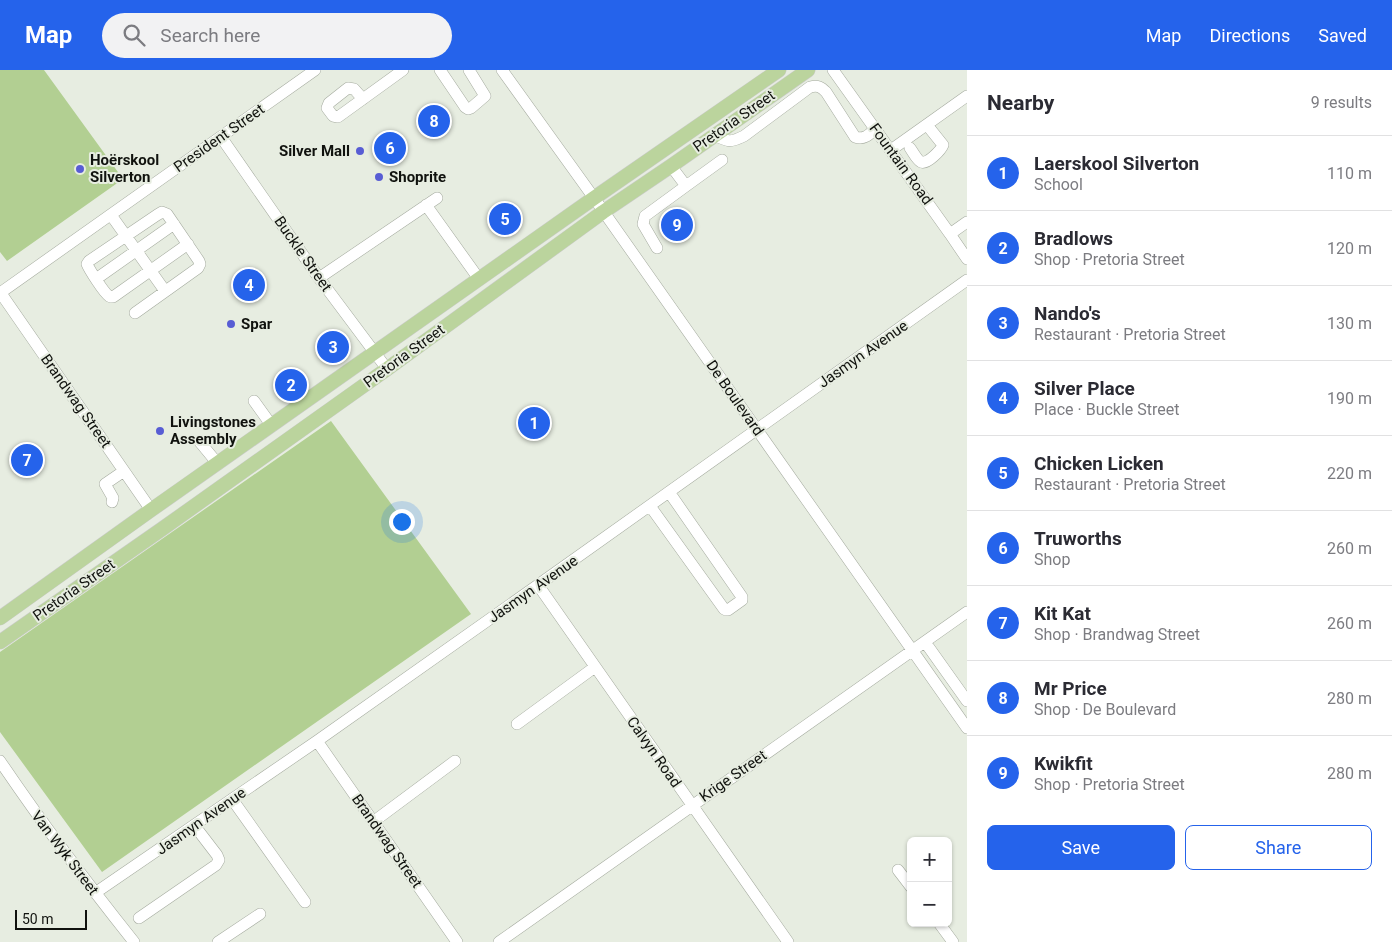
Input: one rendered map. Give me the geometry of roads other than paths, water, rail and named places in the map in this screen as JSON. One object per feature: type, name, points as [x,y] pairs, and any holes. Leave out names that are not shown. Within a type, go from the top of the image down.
[{"type":"main road","name":"Pretoria Street","points":[[0,618],[594,198],[779,70]]},
{"type":"main road","name":"Pretoria Street","points":[[0,642],[358,390],[603,212],[808,70]]},
{"type":"main road","points":[[218,464],[223,466],[233,463],[337,392],[346,389],[358,390]]},
{"type":"street","name":"President Street","points":[[0,292],[315,70]]},
{"type":"street","points":[[440,70],[464,107],[468,109],[485,96],[469,70]]},
{"type":"street","name":"De Boulevard","points":[[502,70],[967,728]]},
{"type":"street","name":"Fountain Road","points":[[833,70],[967,259]]},
{"type":"street","points":[[363,99],[397,72]]},
{"type":"street","points":[[714,135],[733,142],[744,136],[810,87],[815,86],[820,86],[826,92],[855,138],[861,139],[875,129]]},
{"type":"street","points":[[891,150],[967,96]]},
{"type":"street","points":[[910,148],[920,161],[923,162],[926,162],[940,151],[942,145],[926,125]]},
{"type":"street","name":"Buckle Street","points":[[221,137],[319,278],[387,369]]},
{"type":"street","points":[[657,248],[642,224],[645,216],[722,160]]},
{"type":"street","points":[[671,166],[686,186]]},
{"type":"street","points":[[319,278],[437,198]]},
{"type":"street","points":[[426,206],[479,279]]},
{"type":"street","points":[[135,314],[198,268],[200,264],[200,261],[167,214],[162,212],[126,235],[87,264],[107,295],[113,297],[188,244]]},
{"type":"street","points":[[111,215],[165,291]]},
{"type":"street","points":[[950,234],[967,222]]},
{"type":"street","points":[[96,279],[174,224]]},
{"type":"street","name":"Jasmyn Avenue","points":[[95,893],[317,741],[967,280]]},
{"type":"street","name":"Brandwag Street","points":[[0,292],[151,510]]},
{"type":"street","points":[[254,401],[272,426]]},
{"type":"street","points":[[199,442],[218,464]]},
{"type":"street","points":[[112,502],[113,498],[105,484],[124,471]]},
{"type":"street","points":[[650,506],[724,609],[728,610],[742,600],[742,597],[669,492]]},
{"type":"street","name":"Calvyn Road","points":[[538,585],[788,942]]},
{"type":"street","name":"Krige Street","points":[[499,942],[967,612]]},
{"type":"street","points":[[925,642],[967,700]]},
{"type":"street","points":[[517,724],[596,667]]},
{"type":"street","name":"Brandwag Street","points":[[317,741],[457,942]]},
{"type":"street","name":"Van Wyk Street","points":[[0,761],[95,893],[134,942]]},
{"type":"street","points":[[373,822],[455,761]]},
{"type":"street","points":[[232,799],[305,902]]},
{"type":"street","points":[[139,918],[216,865],[219,860],[218,856],[194,825]]},
{"type":"street","points":[[898,870],[907,882]]},
{"type":"street","points":[[218,942],[232,938],[260,914]]},
{"type":"street","points":[[942,927],[953,942]]},
{"type":"place","name":"Mr Price","points":[[434,121]]},
{"type":"place","name":"Truworths","points":[[390,148]]},
{"type":"place","name":"Silver Mall","points":[[360,151]]},
{"type":"place","name":"Hoërskool Silverton","points":[[80,169]]},
{"type":"place","name":"Shoprite","points":[[379,177]]},
{"type":"place","name":"Chicken Licken","points":[[505,219]]},
{"type":"place","name":"Kwikfit","points":[[677,225]]},
{"type":"place","name":"Silver Place","points":[[249,285]]},
{"type":"place","name":"Spar","points":[[231,324]]},
{"type":"place","name":"Nando's","points":[[333,347]]},
{"type":"place","name":"Bradlows","points":[[291,385]]},
{"type":"place","name":"Laerskool Silverton","points":[[534,423]]},
{"type":"place","name":"Livingstones Assembly","points":[[160,431]]},
{"type":"place","name":"Kit Kat","points":[[27,460]]}]
